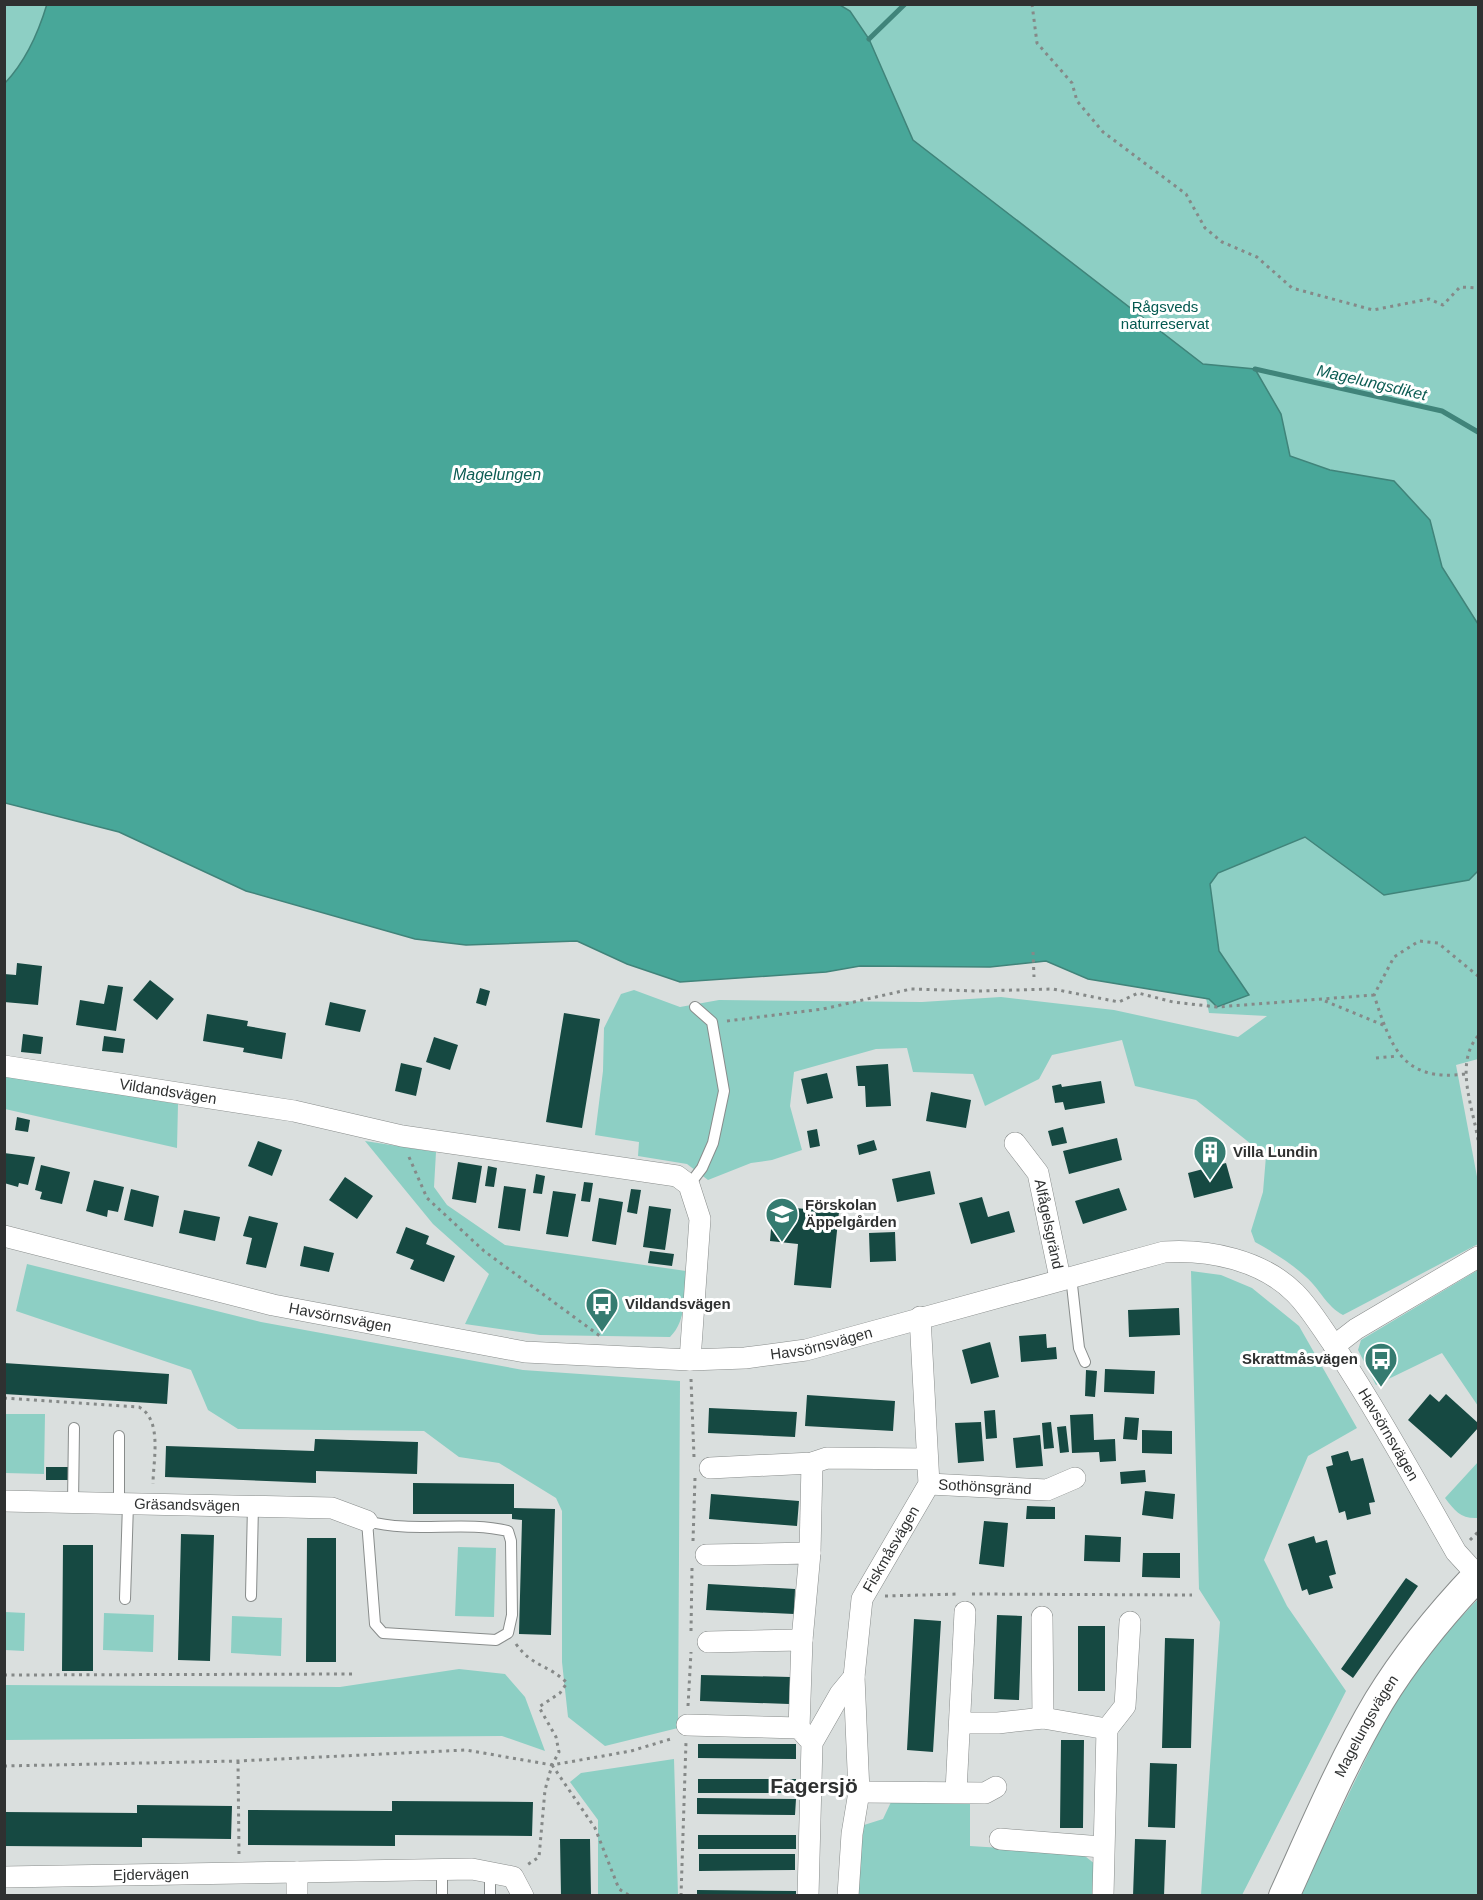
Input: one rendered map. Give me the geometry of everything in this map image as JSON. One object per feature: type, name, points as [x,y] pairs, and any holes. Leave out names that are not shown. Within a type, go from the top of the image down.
[{"type":"main road","name":"Magelungsvägen","points":[[1284,1896],[1343,1767],[1380,1700],[1423,1636],[1478,1576]]},
{"type":"street","name":"Vildandsvägen","points":[[4,1066],[294,1111],[402,1136],[658,1172],[677,1176],[689,1185]]},
{"type":"street","name":"Alfågelsgränd","points":[[1015,1143],[1038,1173],[1066,1277]]},
{"type":"street","points":[[689,1185],[699,1219],[690,1360]]},
{"type":"street","name":"Havsörnsvägen","points":[[4,1236],[273,1305],[525,1352],[690,1360],[745,1359],[806,1350],[1164,1252],[1188,1250],[1228,1257],[1274,1278],[1294,1292],[1315,1317],[1345,1362],[1456,1551],[1478,1576]]},
{"type":"street","points":[[1334,1346],[1366,1323],[1479,1257]]},
{"type":"street","points":[[920,1317],[929,1484]]},
{"type":"street","points":[[700,1465],[812,1463],[827,1458],[926,1459]]},
{"type":"street","points":[[808,1896],[802,1640],[810,1553],[812,1463]]},
{"type":"street","name":"Sothönsgränd","points":[[929,1484],[1047,1490],[1075,1478]]},
{"type":"street","name":"Fiskmåsvägen","points":[[848,1896],[852,1834],[859,1792],[854,1677],[862,1599],[929,1484]]},
{"type":"street","name":"Gräsandsvägen","points":[[4,1501],[332,1508],[367,1521]]},
{"type":"street","points":[[697,1555],[810,1553]]},
{"type":"street","points":[[956,1792],[965,1612]]},
{"type":"street","points":[[1042,1617],[1043,1718]]},
{"type":"street","points":[[1103,1896],[1102,1847],[1107,1729],[1125,1706],[1130,1622]]},
{"type":"street","points":[[708,1642],[802,1640]]},
{"type":"street","points":[[806,1736],[854,1677]]},
{"type":"street","points":[[960,1723],[998,1723],[1043,1718],[1107,1729]]},
{"type":"street","points":[[687,1730],[806,1736]]},
{"type":"street","points":[[859,1792],[985,1793],[996,1787]]},
{"type":"street","points":[[1000,1839],[1102,1847]]},
{"type":"street","name":"Ejdervägen","points":[[4,1876],[472,1869],[490,1872],[518,1886]]},
{"type":"street","points":[[297,1872],[297,1896]]},
{"type":"lane","points":[[689,1185],[702,1168],[713,1143],[724,1091],[712,1022],[695,1007]]},
{"type":"lane","points":[[1066,1277],[1079,1348],[1085,1362]]},
{"type":"lane","points":[[73,1503],[74,1428]]},
{"type":"lane","points":[[119,1436],[125,1599]]},
{"type":"lane","points":[[251,1596],[253,1506]]},
{"type":"lane","points":[[367,1521],[393,1528],[491,1527],[508,1531],[512,1541],[512,1604],[508,1633],[496,1640],[406,1637],[383,1633],[375,1624],[367,1521]]},
{"type":"lane","points":[[442,1869],[442,1896]]},
{"type":"lane","points":[[490,1872],[490,1896]]},
{"type":"path","points":[[1032,4],[1036,43],[1072,83],[1077,101],[1103,132],[1186,194],[1204,228],[1222,242],[1257,257],[1292,288],[1372,310],[1429,299],[1443,305],[1460,287],[1479,288]]},
{"type":"path","points":[[1465,1074],[1445,1077],[1421,1071],[1399,1056],[1383,1025],[1374,995],[1394,957],[1419,941],[1438,943],[1479,976]]},
{"type":"path","points":[[1033,952],[1034,977]]},
{"type":"path","points":[[712,1022],[824,1009],[911,989],[1053,989],[1119,1002],[1138,993],[1217,1007],[1374,995]]},
{"type":"path","points":[[1323,1000],[1383,1025]]},
{"type":"path","points":[[1479,1036],[1473,1043],[1465,1074],[1479,1140]]},
{"type":"path","points":[[1376,1058],[1399,1056]]},
{"type":"path","points":[[405,1146],[427,1198],[484,1251],[627,1357]]},
{"type":"path","points":[[681,1896],[700,1465],[690,1360]]},
{"type":"path","points":[[4,1398],[139,1407],[147,1411],[154,1423],[152,1504]]},
{"type":"path","points":[[902,1594],[1192,1595]]},
{"type":"path","points":[[508,1633],[523,1655],[537,1666],[557,1673],[567,1683],[560,1693],[539,1707],[556,1737],[559,1752],[552,1765],[545,1790],[539,1857],[518,1886]]},
{"type":"path","points":[[4,1675],[354,1674]]},
{"type":"path","points":[[4,1766],[238,1761],[466,1750],[552,1765],[631,1751],[687,1730]]},
{"type":"path","points":[[238,1761],[239,1873]]},
{"type":"path","points":[[552,1765],[594,1828],[619,1888],[630,1896]]},
{"type":"green space","points":[[5,5],[47,5],[30,47],[19,66],[5,83]]},
{"type":"green space","name":"Rågsveds naturreservat","points":[[505,5],[1478,5],[1478,1059],[1456,1065],[1478,1182],[1478,1244],[1343,1315],[1332,1307],[1300,1272],[1255,1242],[1251,1231],[1263,1192],[1266,1156],[1196,1100],[1135,1086],[1122,1040],[1052,1055],[1039,1079],[985,1106],[973,1074],[913,1072],[907,1048],[876,1049],[794,1072],[790,1106],[802,1150],[772,1160],[751,1163],[708,1180],[687,1164],[638,1156],[639,1142],[595,1135],[603,1071],[604,1028],[621,994],[634,990],[680,1007],[719,1000],[922,1002],[1001,997],[1114,1010],[1238,1037],[1267,1016],[1209,1013],[1132,628]]},
{"type":"green space","points":[[4,1075],[178,1104],[177,1148],[5,1109]]},
{"type":"green space","points":[[365,1141],[436,1152],[434,1187],[447,1205],[505,1245],[686,1271],[684,1306],[675,1330],[670,1337],[540,1335],[465,1324],[489,1274],[433,1224]]},
{"type":"green space","points":[[27,1264],[261,1322],[523,1370],[680,1381],[678,1728],[605,1746],[568,1717],[562,1662],[562,1511],[556,1498],[499,1463],[459,1457],[424,1431],[238,1429],[208,1410],[191,1370],[16,1311]]},
{"type":"green space","points":[[1478,1270],[1478,1406],[1442,1353],[1376,1385],[1358,1350],[1361,1340]]},
{"type":"green space","points":[[1191,1271],[1221,1275],[1252,1288],[1299,1326],[1357,1428],[1308,1456],[1264,1560],[1287,1606],[1346,1691],[1242,1895],[1201,1895],[1220,1622],[1199,1589]]},
{"type":"green space","points":[[5,1414],[45,1414],[44,1474],[5,1473]]},
{"type":"green space","points":[[1478,1462],[1478,1518],[1472,1518],[1459,1513],[1445,1498]]},
{"type":"green space","points":[[458,1547],[496,1548],[494,1617],[455,1616]]},
{"type":"green space","points":[[1478,1599],[1478,1895],[1299,1896],[1393,1703],[1435,1645]]},
{"type":"green space","points":[[5,1612],[25,1613],[24,1651],[5,1650]]},
{"type":"green space","points":[[104,1613],[154,1615],[153,1652],[103,1650]]},
{"type":"green space","points":[[232,1616],[282,1618],[281,1656],[231,1653]]},
{"type":"green space","points":[[459,1669],[505,1674],[525,1697],[545,1751],[502,1736],[5,1740],[5,1685],[340,1687]]},
{"type":"green space","points":[[674,1759],[678,1895],[598,1895],[598,1820],[570,1782],[581,1773]]},
{"type":"green space","points":[[891,1802],[970,1804],[970,1846],[1081,1853],[1095,1864],[1098,1895],[862,1896],[856,1891],[864,1825],[883,1819]]},
{"type":"water","name":"Magelungen","points":[[47,4],[840,5],[850,11],[869,39],[913,140],[1203,364],[1255,369],[1281,414],[1290,456],[1330,470],[1394,481],[1430,520],[1442,567],[1478,624],[1478,871],[1469,880],[1384,895],[1305,837],[1218,873],[1210,884],[1219,951],[1249,995],[1217,1007],[1209,999],[1088,979],[1046,961],[990,967],[860,966],[826,972],[680,982],[627,964],[577,941],[466,945],[415,939],[246,891],[119,832],[5,803],[5,83],[31,46]]},
{"type":"building","points":[[17,963],[42,966],[38,1005],[4,1002],[4,974],[16,975]]},
{"type":"building","points":[[150,980],[174,999],[157,1020],[133,1000]]},
{"type":"building","points":[[108,985],[123,987],[116,1031],[76,1025],[80,1000],[104,1004]]},
{"type":"building","points":[[480,988],[490,991],[486,1006],[476,1003]]},
{"type":"building","points":[[330,1002],[366,1010],[360,1032],[325,1025]]},
{"type":"building","points":[[564,1013],[600,1019],[582,1128],[546,1122]]},
{"type":"building","points":[[207,1014],[248,1021],[247,1026],[286,1033],[282,1059],[243,1052],[244,1048],[203,1041]]},
{"type":"building","points":[[23,1034],[43,1037],[41,1054],[21,1052]]},
{"type":"building","points":[[104,1036],[125,1039],[123,1053],[102,1051]]},
{"type":"building","points":[[434,1037],[458,1045],[450,1070],[426,1062]]},
{"type":"building","points":[[401,1063],[422,1068],[416,1096],[395,1091]]},
{"type":"building","points":[[888,1064],[891,1106],[866,1107],[865,1086],[858,1086],[856,1066]]},
{"type":"building","points":[[827,1073],[833,1098],[807,1104],[801,1079]]},
{"type":"building","points":[[1101,1081],[1105,1103],[1065,1110],[1063,1102],[1055,1103],[1052,1086],[1061,1084],[1062,1087]]},
{"type":"building","points":[[931,1092],[971,1100],[966,1128],[926,1121]]},
{"type":"building","points":[[17,1117],[30,1120],[28,1132],[15,1130]]},
{"type":"building","points":[[1063,1127],[1067,1143],[1052,1146],[1048,1131]]},
{"type":"building","points":[[817,1129],[820,1146],[810,1148],[807,1131]]},
{"type":"building","points":[[1117,1138],[1122,1160],[1069,1174],[1063,1151]]},
{"type":"building","points":[[874,1140],[877,1150],[859,1155],[857,1145]]},
{"type":"building","points":[[258,1141],[282,1150],[272,1176],[248,1166]]},
{"type":"building","points":[[4,1153],[35,1157],[28,1185],[19,1183],[18,1187],[4,1183]]},
{"type":"building","points":[[458,1162],[482,1166],[476,1203],[452,1199]]},
{"type":"building","name":"Villa Lundin","points":[[1226,1163],[1233,1188],[1194,1198],[1188,1173]]},
{"type":"building","points":[[41,1165],[70,1172],[62,1204],[40,1199],[42,1192],[35,1190]]},
{"type":"building","points":[[488,1166],[497,1168],[494,1187],[485,1186]]},
{"type":"building","points":[[930,1171],[935,1194],[897,1202],[892,1179]]},
{"type":"building","points":[[536,1174],[545,1176],[542,1194],[533,1193]]},
{"type":"building","points":[[345,1177],[373,1196],[357,1219],[329,1200]]},
{"type":"building","points":[[94,1180],[124,1187],[118,1212],[108,1210],[107,1217],[86,1211]]},
{"type":"building","points":[[584,1182],[593,1183],[590,1202],[581,1201]]},
{"type":"building","points":[[504,1186],[526,1189],[520,1231],[498,1228]]},
{"type":"building","points":[[1119,1188],[1127,1210],[1083,1224],[1075,1201]]},
{"type":"building","points":[[131,1189],[159,1196],[153,1227],[124,1220]]},
{"type":"building","points":[[631,1189],[641,1190],[637,1214],[627,1212]]},
{"type":"building","points":[[553,1191],[576,1194],[568,1237],[546,1234]]},
{"type":"building","points":[[982,1197],[988,1217],[1009,1211],[1015,1232],[971,1244],[959,1203]]},
{"type":"building","points":[[599,1198],[623,1202],[616,1245],[592,1241]]},
{"type":"building","points":[[649,1206],[671,1209],[665,1250],[643,1247]]},
{"type":"building","points":[[773,1206],[839,1212],[831,1288],[794,1285],[798,1244],[770,1241]]},
{"type":"building","points":[[184,1210],[220,1217],[215,1241],[179,1233]]},
{"type":"building","points":[[249,1216],[278,1223],[266,1268],[246,1264],[252,1238],[243,1236]]},
{"type":"building","points":[[406,1227],[429,1236],[426,1244],[455,1256],[444,1282],[410,1269],[414,1260],[396,1253]]},
{"type":"building","points":[[895,1232],[896,1261],[870,1262],[869,1233]]},
{"type":"building","points":[[304,1246],[334,1253],[329,1272],[300,1266]]},
{"type":"building","points":[[650,1251],[674,1254],[672,1266],[648,1263]]},
{"type":"building","points":[[1179,1308],[1180,1335],[1129,1337],[1128,1310]]},
{"type":"building","points":[[1046,1334],[1047,1348],[1056,1347],[1057,1359],[1021,1362],[1019,1336]]},
{"type":"building","points":[[990,1342],[999,1377],[971,1384],[962,1350]]},
{"type":"building","points":[[4,1363],[169,1374],[167,1404],[4,1394]]},
{"type":"building","points":[[1105,1369],[1155,1371],[1154,1394],[1104,1392]]},
{"type":"building","points":[[1086,1370],[1097,1371],[1095,1397],[1085,1396]]},
{"type":"building","points":[[1430,1394],[1439,1402],[1446,1394],[1478,1423],[1478,1428],[1451,1458],[1408,1420]]},
{"type":"building","points":[[807,1395],[895,1401],[893,1431],[805,1426]]},
{"type":"building","points":[[709,1408],[797,1412],[795,1437],[708,1433]]},
{"type":"building","points":[[995,1410],[997,1438],[986,1439],[984,1411]]},
{"type":"building","points":[[1093,1414],[1094,1440],[1115,1439],[1116,1461],[1100,1462],[1099,1452],[1072,1453],[1070,1415]]},
{"type":"building","points":[[1125,1417],[1139,1418],[1137,1440],[1123,1439]]},
{"type":"building","points":[[981,1422],[984,1461],[958,1463],[955,1423]]},
{"type":"building","points":[[1051,1422],[1054,1448],[1044,1449],[1042,1423]]},
{"type":"building","points":[[1066,1426],[1069,1452],[1060,1453],[1057,1427]]},
{"type":"building","points":[[1142,1430],[1172,1431],[1172,1454],[1142,1453]]},
{"type":"building","points":[[1040,1435],[1043,1466],[1016,1468],[1013,1438]]},
{"type":"building","points":[[315,1439],[418,1442],[417,1474],[316,1471],[316,1483],[165,1477],[166,1446],[314,1451]]},
{"type":"building","points":[[1348,1451],[1351,1461],[1363,1458],[1375,1502],[1369,1503],[1371,1514],[1347,1520],[1345,1511],[1339,1513],[1326,1467],[1333,1465],[1331,1456]]},
{"type":"building","points":[[46,1467],[70,1467],[69,1480],[46,1480]]},
{"type":"building","points":[[1145,1470],[1146,1482],[1121,1484],[1120,1472]]},
{"type":"building","points":[[413,1483],[514,1484],[514,1508],[555,1509],[551,1635],[519,1634],[522,1520],[512,1519],[512,1514],[413,1514]]},
{"type":"building","points":[[1145,1491],[1175,1494],[1173,1519],[1142,1515]]},
{"type":"building","points":[[711,1494],[799,1501],[797,1526],[709,1519]]},
{"type":"building","points":[[1027,1506],[1055,1507],[1055,1519],[1026,1519]]},
{"type":"building","points":[[984,1521],[1008,1523],[1004,1567],[979,1564]]},
{"type":"building","points":[[181,1534],[214,1535],[210,1661],[178,1660]]},
{"type":"building","points":[[1085,1535],[1121,1537],[1120,1562],[1084,1561]]},
{"type":"building","points":[[1314,1536],[1316,1543],[1327,1540],[1336,1574],[1329,1576],[1333,1588],[1309,1595],[1307,1589],[1302,1591],[1288,1544]]},
{"type":"building","points":[[307,1538],[336,1538],[336,1662],[306,1662]]},
{"type":"building","points":[[63,1545],[93,1545],[93,1671],[62,1671]]},
{"type":"building","points":[[1143,1553],[1180,1553],[1180,1578],[1142,1577]]},
{"type":"building","points":[[1406,1578],[1418,1586],[1353,1678],[1341,1669]]},
{"type":"building","points":[[708,1584],[795,1589],[794,1614],[706,1610]]},
{"type":"building","points":[[997,1615],[1022,1616],[1019,1700],[994,1699]]},
{"type":"building","points":[[914,1619],[941,1621],[933,1752],[907,1750]]},
{"type":"building","points":[[1078,1626],[1105,1626],[1105,1691],[1078,1691]]},
{"type":"building","points":[[1165,1638],[1194,1639],[1191,1748],[1162,1748]]},
{"type":"building","points":[[701,1675],[790,1677],[789,1704],[700,1701]]},
{"type":"building","points":[[1061,1740],[1084,1740],[1083,1828],[1060,1828]]},
{"type":"building","points":[[698,1744],[796,1744],[796,1759],[698,1758]]},
{"type":"building","points":[[1150,1763],[1177,1764],[1175,1828],[1148,1827]]},
{"type":"building","points":[[698,1779],[796,1779],[796,1793],[698,1793]]},
{"type":"building","points":[[697,1798],[796,1799],[795,1815],[697,1814]]},
{"type":"building","points":[[392,1801],[533,1802],[532,1836],[395,1835],[395,1846],[248,1845],[248,1810],[392,1811]]},
{"type":"building","points":[[137,1805],[232,1806],[231,1839],[142,1838],[142,1847],[4,1846],[4,1812],[137,1813]]},
{"type":"building","points":[[698,1835],[796,1835],[796,1849],[698,1849]]},
{"type":"building","points":[[560,1839],[590,1839],[591,1896],[561,1896]]},
{"type":"building","points":[[1135,1839],[1166,1840],[1164,1896],[1133,1896]]},
{"type":"building","points":[[699,1854],[795,1854],[795,1870],[699,1871]]},
{"type":"building","points":[[697,1890],[796,1891],[796,1896],[697,1896]]},
{"type":"waterway","points":[[869,39],[905,4]]},
{"type":"waterway","name":"Magelungsdiket","points":[[1255,369],[1442,411],[1478,432]]},
{"type":"place","name":"Villa Lundin","points":[[1210,1181]]},
{"type":"place","name":"Förskolan Äppelgården","points":[[782,1243]]},
{"type":"place","name":"Vildandsvägen","points":[[602,1333]]},
{"type":"place","name":"Skrattmåsvägen","points":[[1381,1388]]},
{"type":"district","name":"Fagersjö","points":[[814,1786]]}]
